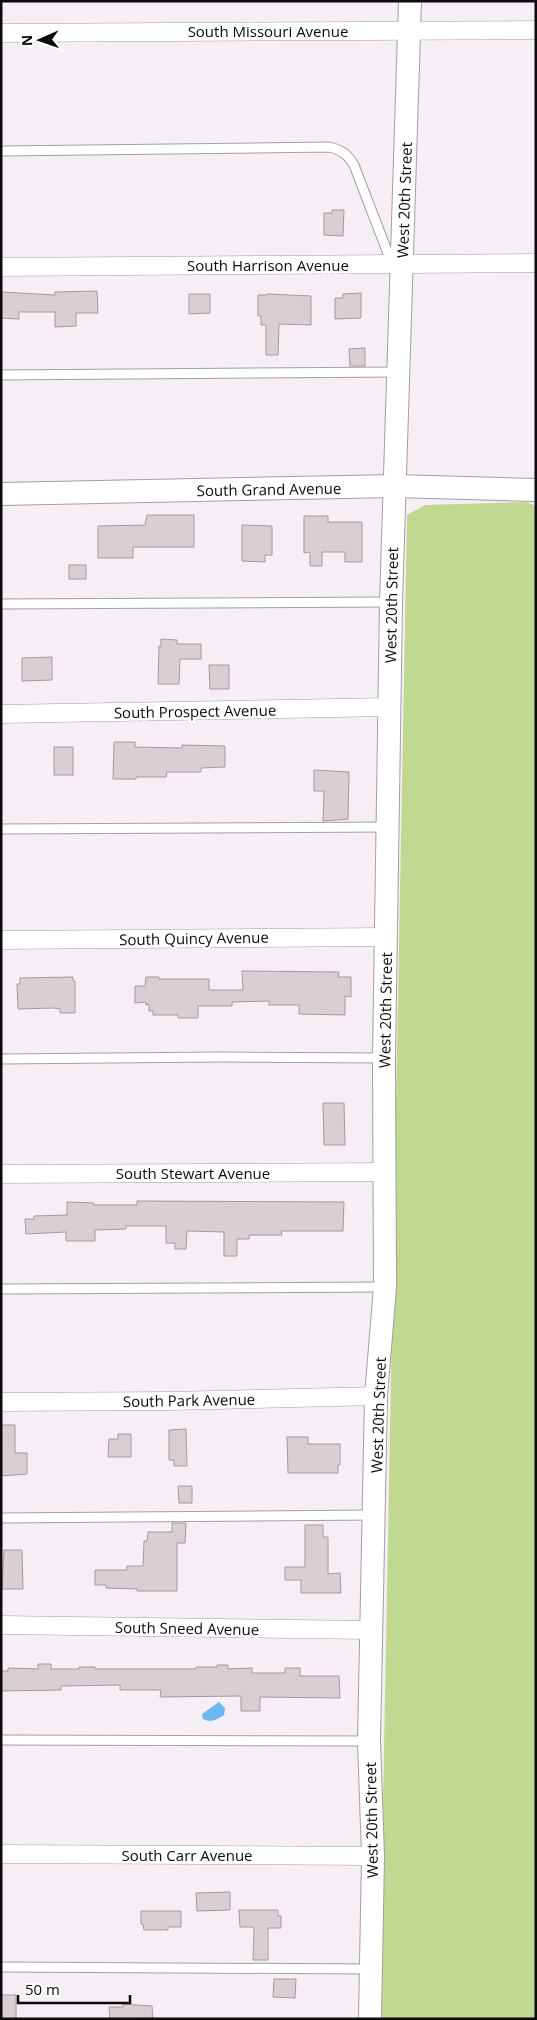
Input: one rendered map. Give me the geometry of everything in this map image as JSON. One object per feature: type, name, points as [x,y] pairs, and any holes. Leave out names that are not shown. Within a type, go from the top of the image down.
[{"type":"street","name":"West 20th Street","points":[[370,2019],[373,1856],[369,1741],[376,1396],[385,1287],[384,1058],[389,707],[397,372],[397,264],[410,1]]},
{"type":"street","name":"South Missouri Avenue","points":[[1,33],[536,30]]},
{"type":"street","name":"South Harrison Avenue","points":[[1,267],[536,263]]},
{"type":"street","name":"South Grand Avenue","points":[[1,494],[394,486],[536,490]]},
{"type":"street","name":"South Prospect Avenue","points":[[1,714],[389,707]]},
{"type":"street","name":"South Quincy Avenue","points":[[1,940],[386,937]]},
{"type":"street","name":"South Stewart Avenue","points":[[1,1174],[384,1172]]},
{"type":"street","name":"South Park Avenue","points":[[1,1402],[171,1401],[376,1396]]},
{"type":"street","name":"South Sneed Avenue","points":[[1,1626],[372,1630]]},
{"type":"street","name":"South Carr Avenue","points":[[1,1854],[373,1856]]},
{"type":"lane","points":[[1,151],[329,147],[338,149],[347,154],[354,165],[397,264]]},
{"type":"lane","points":[[1,375],[397,372]]},
{"type":"lane","points":[[1,604],[391,602]]},
{"type":"lane","points":[[1,829],[387,827]]},
{"type":"lane","points":[[1,1060],[220,1057],[384,1058]]},
{"type":"lane","points":[[1,1289],[385,1287]]},
{"type":"lane","points":[[1,1518],[375,1515]]},
{"type":"lane","points":[[1,1740],[369,1741]]},
{"type":"lane","points":[[1,1967],[371,1969]]},
{"type":"green space","points":[[526,502],[536,506],[536,2019],[379,2019],[407,515],[425,505]]},
{"type":"water","points":[[219,1702],[225,1708],[224,1715],[214,1720],[208,1721],[203,1719],[202,1714]]},
{"type":"building","points":[[332,210],[344,210],[343,236],[324,235],[324,213],[332,213]]},
{"type":"building","points":[[97,291],[98,313],[76,313],[76,326],[55,327],[55,312],[19,312],[19,319],[1,318],[1,292],[55,295],[55,292]]},
{"type":"building","points":[[361,293],[361,318],[335,319],[335,298],[343,298],[343,294]]},
{"type":"building","points":[[189,294],[210,294],[210,313],[189,314]]},
{"type":"building","points":[[258,295],[311,296],[311,325],[279,324],[278,355],[266,355],[266,325],[261,325],[261,316],[258,316]]},
{"type":"building","points":[[365,348],[365,366],[350,366],[349,349]]},
{"type":"building","points":[[147,515],[194,515],[194,547],[133,547],[133,558],[98,558],[98,526],[145,525]]},
{"type":"building","points":[[304,516],[328,516],[328,522],[362,522],[362,562],[345,562],[345,552],[322,552],[322,566],[310,566],[310,552],[304,553]]},
{"type":"building","points":[[242,525],[272,526],[272,555],[265,555],[265,562],[242,561]]},
{"type":"building","points":[[69,565],[86,565],[86,579],[69,579]]},
{"type":"building","points":[[161,639],[177,640],[177,644],[201,644],[201,659],[180,659],[179,684],[158,684],[159,646],[161,647]]},
{"type":"building","points":[[52,657],[52,680],[22,681],[22,658]]},
{"type":"building","points":[[209,665],[229,665],[229,689],[210,689]]},
{"type":"building","points":[[114,742],[135,742],[135,747],[182,748],[182,745],[225,746],[225,767],[201,768],[201,772],[167,772],[166,777],[113,779]]},
{"type":"building","points":[[54,747],[73,747],[73,775],[54,775]]},
{"type":"building","points":[[314,770],[349,772],[348,819],[323,821],[324,791],[314,791]]},
{"type":"building","points":[[242,971],[339,972],[338,977],[351,977],[351,997],[345,996],[345,1015],[299,1014],[299,1005],[269,1005],[269,1001],[232,1002],[232,1006],[198,1006],[198,1018],[178,1018],[178,1015],[153,1015],[153,1011],[149,1011],[149,1004],[146,1005],[146,1002],[135,1003],[135,986],[145,986],[146,977],[159,977],[159,979],[209,979],[209,990],[243,990]]},
{"type":"building","points":[[73,977],[73,981],[75,981],[75,1013],[60,1013],[60,1009],[53,1008],[18,1009],[17,984],[20,984],[20,978]]},
{"type":"building","points":[[323,1103],[344,1103],[345,1145],[324,1145]]},
{"type":"building","points":[[137,1201],[344,1202],[343,1231],[281,1231],[282,1235],[249,1235],[249,1239],[237,1239],[237,1256],[224,1256],[224,1232],[187,1231],[186,1249],[175,1249],[175,1243],[166,1243],[166,1226],[126,1226],[126,1229],[95,1230],[95,1241],[66,1241],[66,1232],[26,1234],[25,1219],[34,1219],[34,1216],[67,1215],[67,1202],[94,1203],[94,1205],[137,1205]]},
{"type":"building","points":[[1,1425],[15,1425],[15,1453],[27,1453],[27,1474],[1,1476]]},
{"type":"building","points":[[186,1429],[187,1466],[174,1466],[174,1460],[169,1460],[169,1430]]},
{"type":"building","points":[[118,1434],[131,1434],[131,1457],[108,1457],[109,1439],[118,1439]]},
{"type":"building","points":[[287,1437],[308,1437],[308,1444],[340,1444],[338,1473],[288,1473]]},
{"type":"building","points":[[178,1486],[192,1486],[192,1503],[179,1503]]},
{"type":"building","points":[[172,1523],[186,1523],[185,1543],[177,1543],[177,1591],[137,1591],[137,1589],[106,1588],[106,1585],[95,1585],[95,1570],[127,1570],[127,1566],[143,1566],[144,1541],[147,1541],[148,1532],[172,1532]]},
{"type":"building","points":[[305,1525],[323,1525],[323,1537],[328,1537],[328,1574],[340,1573],[341,1593],[301,1593],[301,1580],[285,1580],[285,1567],[305,1567]]},
{"type":"building","points":[[4,1550],[22,1550],[23,1589],[2,1589]]},
{"type":"building","points":[[38,1664],[51,1664],[51,1669],[95,1667],[95,1669],[196,1669],[196,1667],[228,1665],[228,1669],[252,1668],[252,1673],[285,1673],[285,1668],[300,1668],[300,1676],[339,1676],[340,1698],[260,1697],[260,1711],[241,1711],[241,1696],[160,1697],[161,1690],[120,1690],[120,1685],[61,1686],[61,1690],[1,1691],[1,1671],[8,1671],[8,1668],[38,1669]]},
{"type":"building","points":[[230,1892],[230,1910],[197,1911],[196,1893]]},
{"type":"building","points":[[239,1910],[278,1910],[278,1916],[281,1916],[281,1928],[268,1928],[268,1960],[253,1960],[254,1930],[253,1927],[240,1927]]},
{"type":"building","points":[[141,1911],[181,1911],[181,1927],[168,1927],[168,1930],[144,1930],[143,1924],[141,1924]]},
{"type":"building","points":[[274,1979],[296,1979],[295,1998],[273,1997]]},
{"type":"building","points":[[1,1995],[16,1995],[16,2019],[1,2019]]},
{"type":"building","points":[[123,2004],[152,2006],[153,2018],[110,2019],[109,2007],[123,2007]]}]
